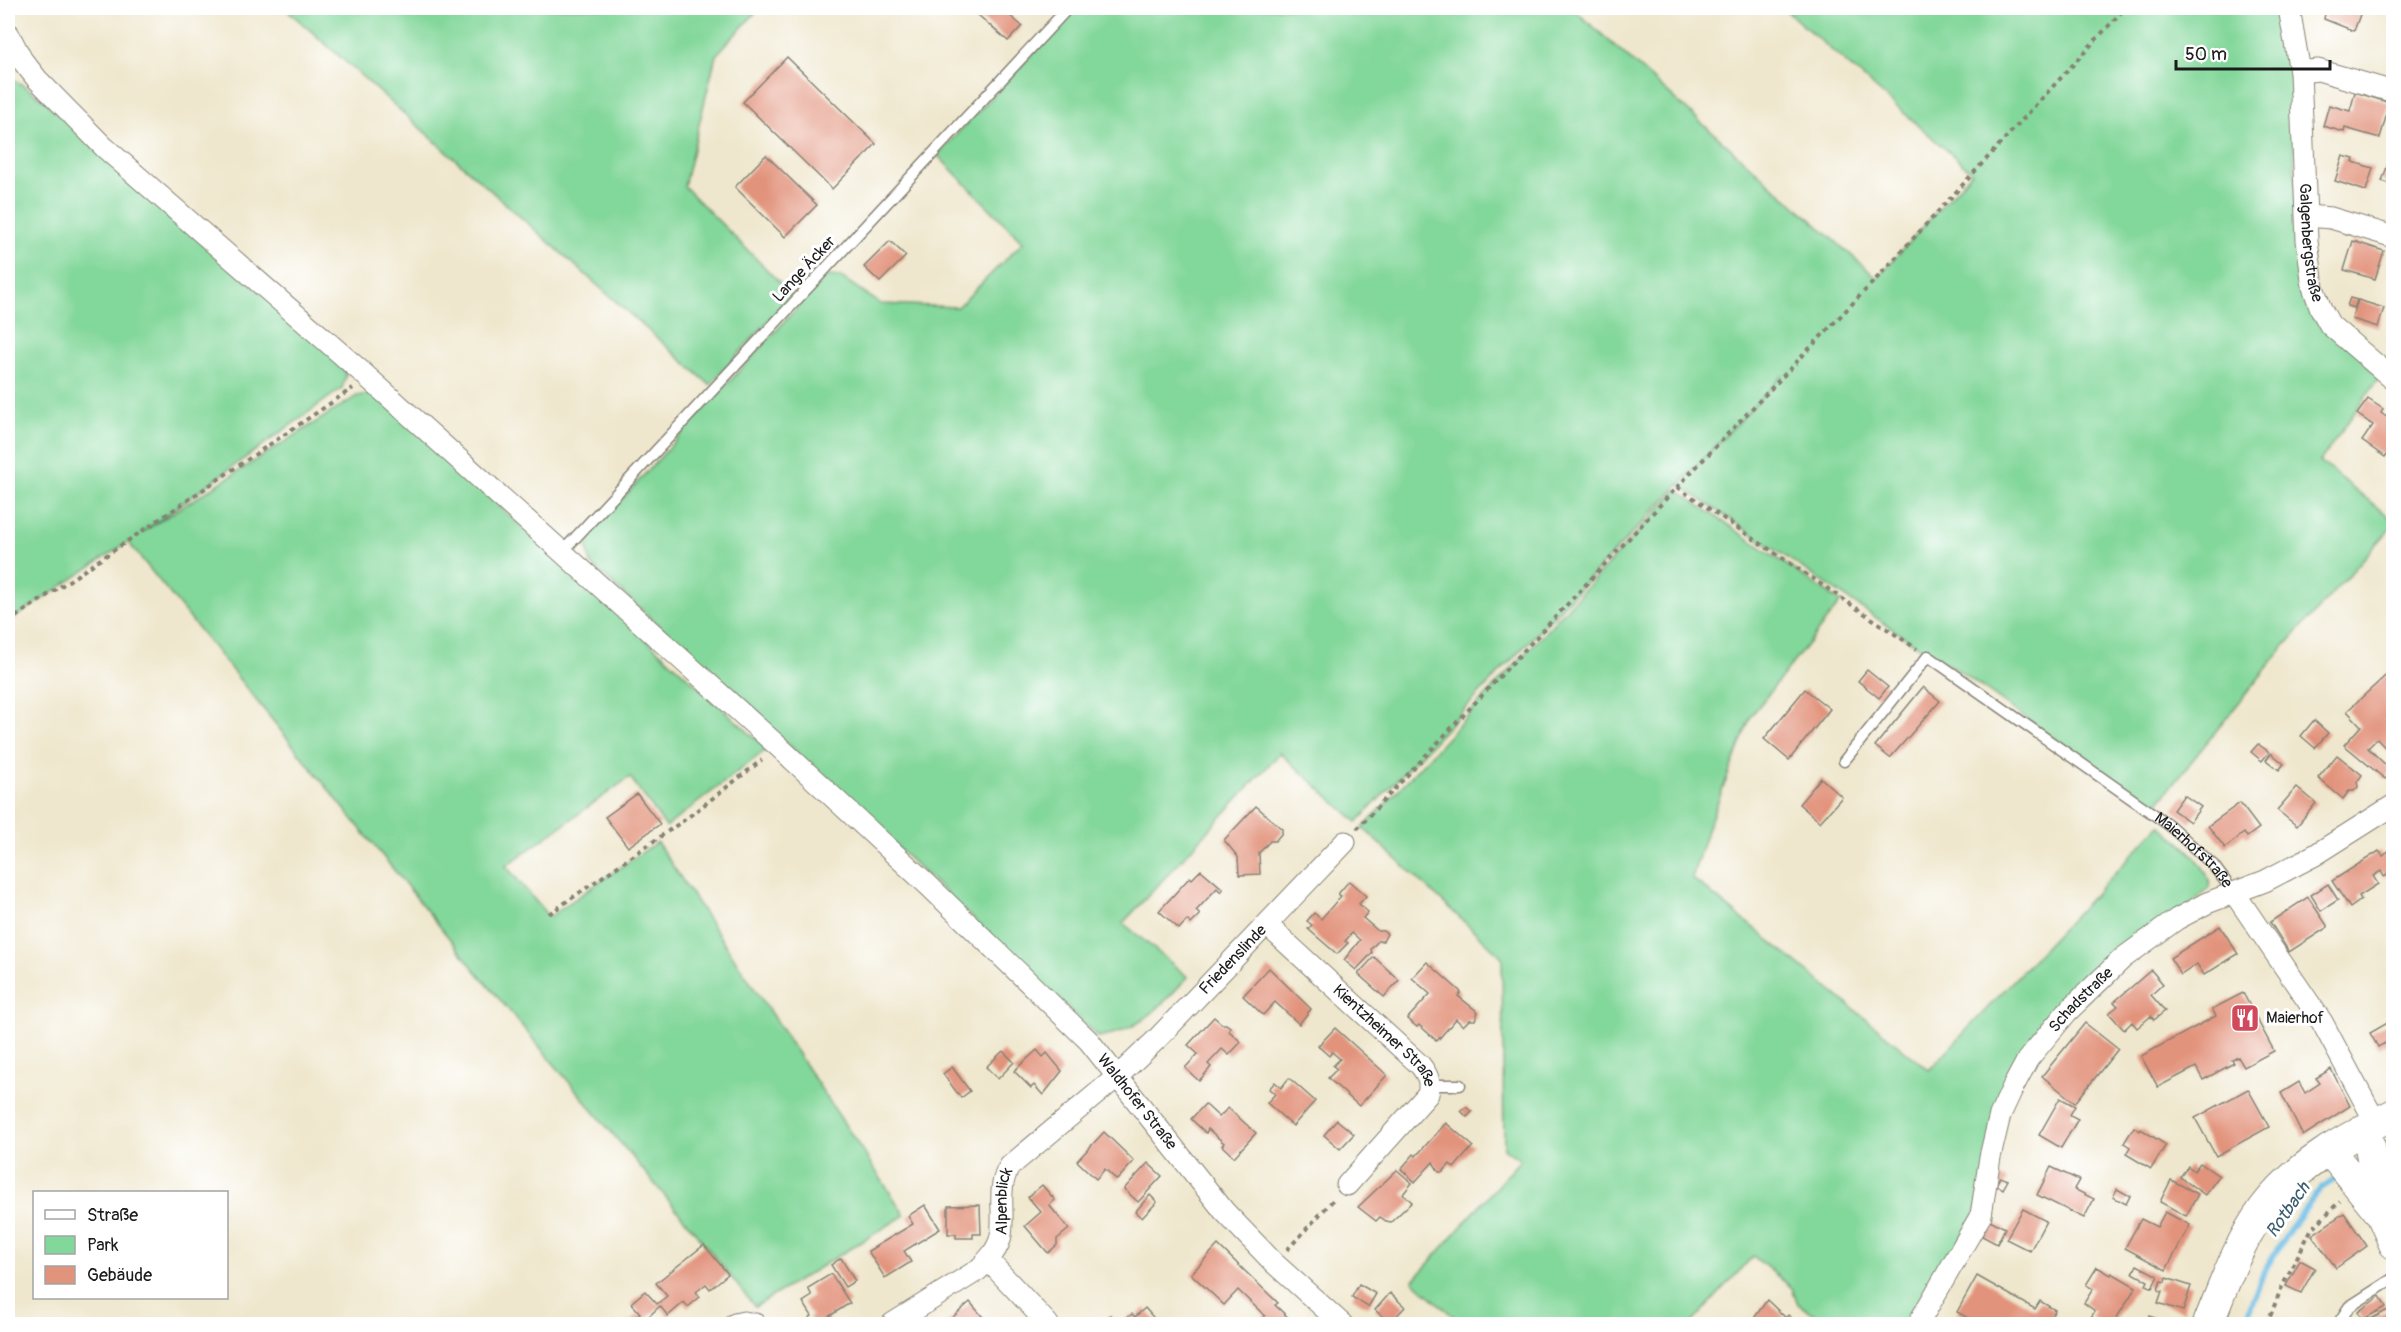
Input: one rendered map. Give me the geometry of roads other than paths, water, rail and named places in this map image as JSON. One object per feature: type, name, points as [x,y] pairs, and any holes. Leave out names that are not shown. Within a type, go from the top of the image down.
[{"type":"street","name":"Galgenbergstraße","points":[[2289,8],[2300,72],[2308,264],[2313,287],[2330,325],[2394,380]]},
{"type":"street","name":"Waldhofer Straße","points":[[8,33],[15,62],[37,79],[104,147],[562,551],[928,885],[1089,1041],[1224,1211],[1274,1263],[1342,1324]]},
{"type":"street","points":[[2300,72],[2318,70],[2394,92]]},
{"type":"street","points":[[2307,216],[2331,218],[2394,237]]},
{"type":"street","name":"Schadstraße","points":[[1918,1324],[1980,1215],[2000,1115],[2028,1059],[2067,1012],[2123,958],[2176,919],[2207,903],[2265,881],[2315,855],[2394,805]]},
{"type":"street","name":"Friedenslinde","points":[[1118,1076],[1157,1039],[1345,842]]},
{"type":"street","name":"Maierhofstraße","points":[[2235,894],[2322,1022],[2362,1152]]},
{"type":"street","name":"Kientzheimer Straße","points":[[1267,925],[1420,1065],[1427,1074],[1430,1084],[1428,1094],[1347,1185]]},
{"type":"street","name":"Alpenblick","points":[[892,1324],[978,1270],[988,1260],[998,1246],[1001,1234],[1004,1175],[1018,1157],[1118,1076]]},
{"type":"street","points":[[2208,1324],[2235,1259],[2264,1209],[2307,1165],[2362,1152],[2381,1214],[2394,1244]]},
{"type":"street","points":[[988,1260],[1048,1324]]},
{"type":"street","points":[[735,1324],[744,1322],[755,1324]]},
{"type":"lane","name":"Lange Äcker","points":[[562,551],[1068,8]]},
{"type":"lane","name":"Maierhofstraße","points":[[1844,761],[1928,656],[2169,825],[2213,865],[2235,894]]},
{"type":"lane","points":[[1430,1084],[1460,1085]]},
{"type":"lane","points":[[2338,1324],[2349,1307],[2394,1278]]},
{"type":"waterway","name":"Rotbach","points":[[2379,1154],[2394,1146]]},
{"type":"waterway","name":"Rotbach","points":[[2244,1324],[2264,1271],[2290,1229],[2321,1188],[2339,1177]]},
{"type":"place","name":"Maierhof","points":[[2245,1018]]}]
